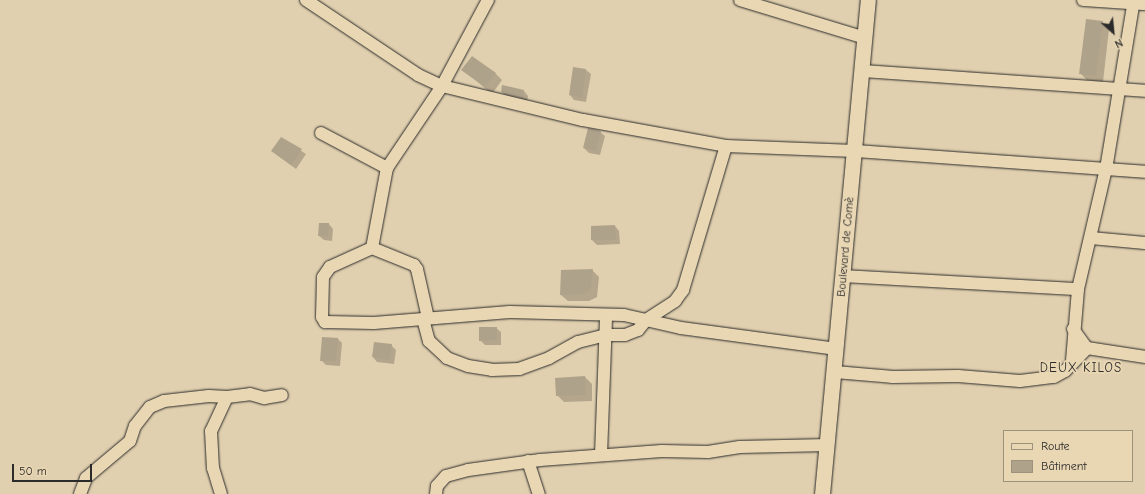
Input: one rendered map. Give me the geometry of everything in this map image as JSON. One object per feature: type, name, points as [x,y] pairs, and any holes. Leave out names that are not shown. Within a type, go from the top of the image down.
[{"type":"main road","name":"Boulevard de Comè","points":[[822,494],[844,276],[868,0]]},
{"type":"street","points":[[306,0],[418,75],[442,86],[583,120],[726,146],[855,151],[1145,172]]},
{"type":"street","points":[[372,248],[387,168],[442,86],[488,0]]},
{"type":"street","points":[[740,0],[865,38]]},
{"type":"street","points":[[1072,361],[1078,289],[1092,238],[1138,2],[1083,0]]},
{"type":"street","points":[[862,72],[1145,91]]},
{"type":"street","points":[[321,132],[387,168]]},
{"type":"street","points":[[726,146],[683,290],[675,301],[646,320],[638,330],[625,335],[606,335],[578,342],[549,358],[519,368],[492,370],[468,366],[447,358],[429,341],[425,319],[417,269],[414,265],[372,248],[326,271],[323,277],[322,319],[325,322],[374,323],[425,319],[510,312],[606,316],[624,315],[646,320],[681,328],[837,349]]},
{"type":"street","points":[[1092,238],[1145,243]]},
{"type":"street","points":[[844,276],[1078,289]]},
{"type":"street","points":[[601,455],[606,316]]},
{"type":"street","points":[[1074,329],[1087,348],[1145,357]]},
{"type":"street","points":[[835,372],[893,377],[958,376],[1020,381],[1054,376],[1065,371],[1072,361],[1087,348]]},
{"type":"street","points":[[80,494],[86,478],[130,441],[135,426],[150,407],[164,401],[185,397],[227,397],[250,394],[264,398],[282,395]]},
{"type":"street","points":[[221,494],[213,468],[211,431],[227,397]]},
{"type":"street","points":[[436,494],[437,486],[446,476],[468,470],[528,462],[662,451],[708,452],[740,447],[828,445]]},
{"type":"street","points":[[528,462],[539,494]]},
{"type":"building","points":[[1086,19],[1103,21],[1096,76],[1079,74]]},
{"type":"building","points":[[472,56],[496,73],[485,87],[461,70]]},
{"type":"building","points":[[573,67],[586,69],[582,98],[569,95]]},
{"type":"building","points":[[502,85],[524,90],[523,98],[501,92]]},
{"type":"building","points":[[588,128],[601,131],[596,151],[583,148]]},
{"type":"building","points":[[281,137],[302,149],[291,165],[271,151]]},
{"type":"building","points":[[319,223],[329,223],[328,236],[318,236]]},
{"type":"building","points":[[615,225],[616,240],[591,240],[591,226]]},
{"type":"building","points":[[593,269],[590,290],[582,294],[560,295],[561,270]]},
{"type":"building","points":[[479,327],[497,327],[497,340],[479,341]]},
{"type":"building","points":[[322,337],[338,338],[336,361],[320,361]]},
{"type":"building","points":[[374,342],[392,344],[389,360],[372,357]]},
{"type":"building","points":[[585,376],[586,395],[556,396],[555,378]]},
{"type":"district","name":"DEUX KILOS","points":[[1081,368]]}]
